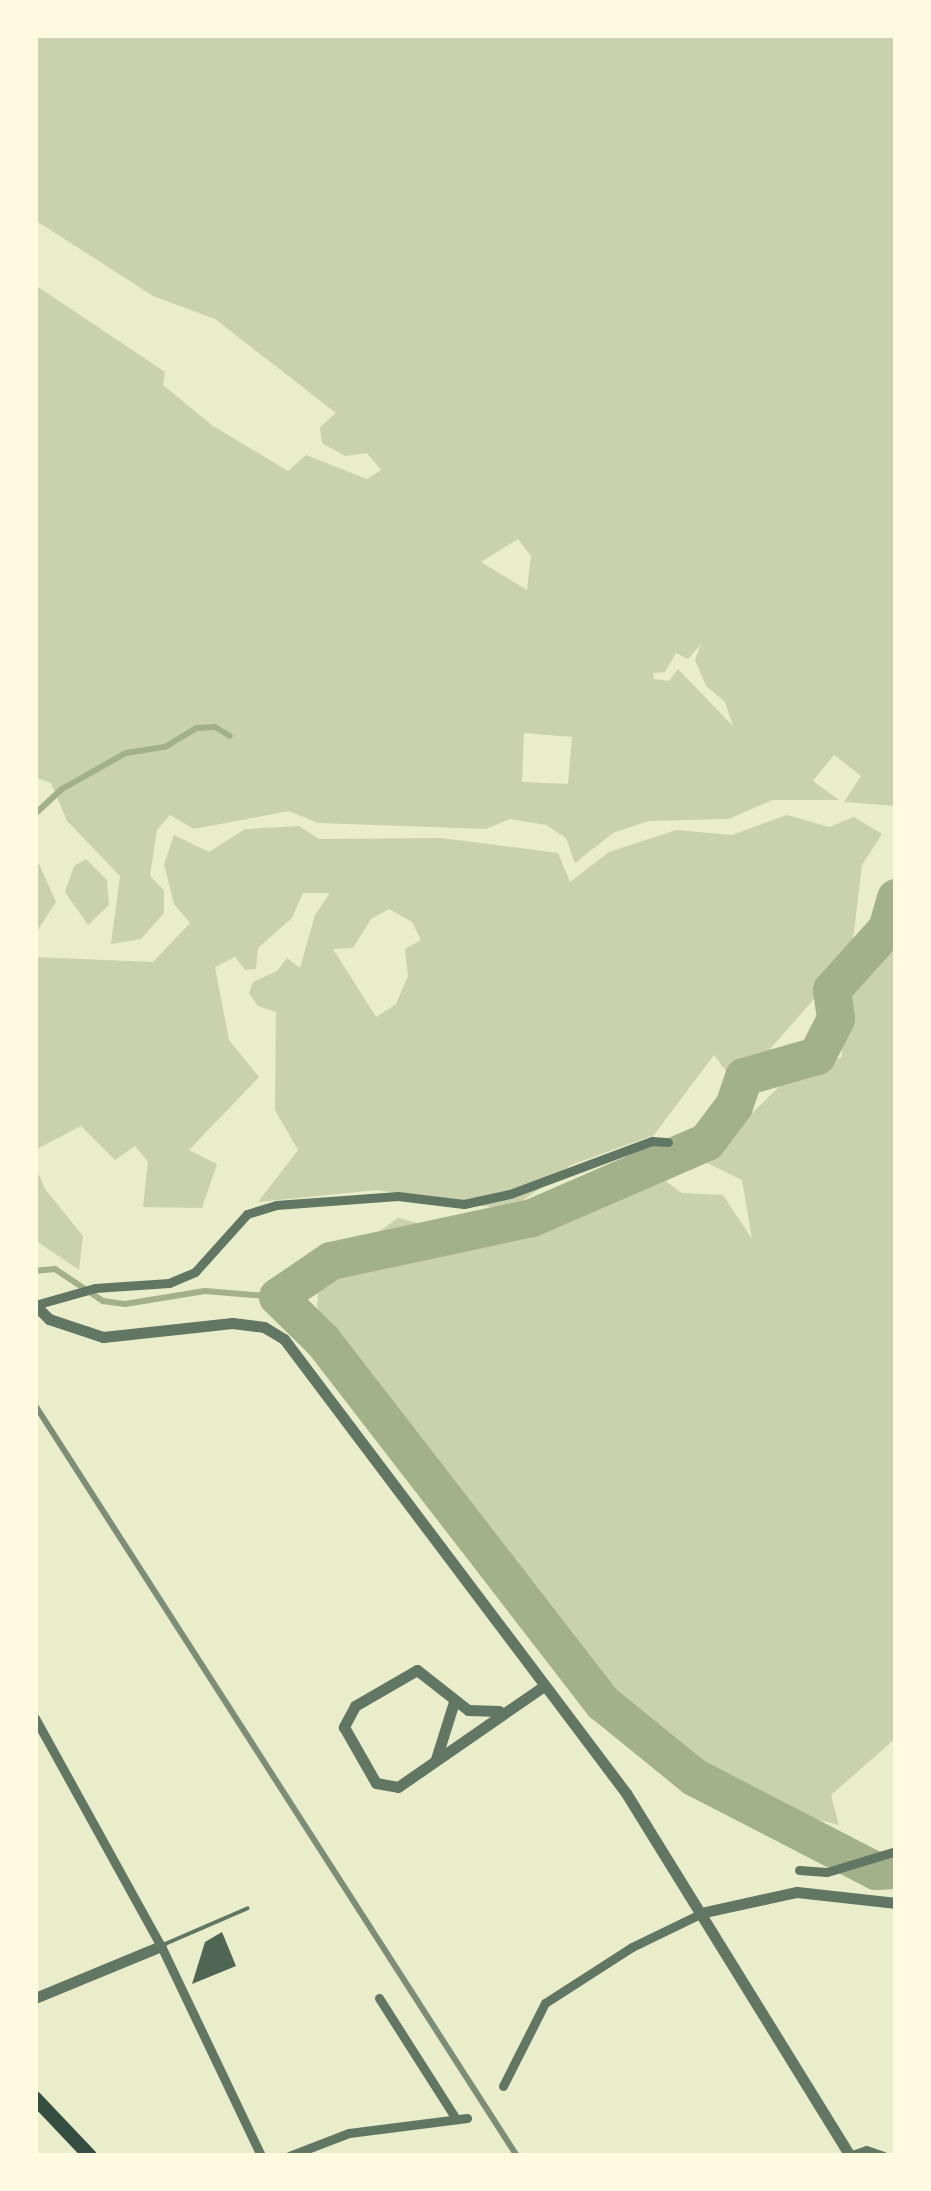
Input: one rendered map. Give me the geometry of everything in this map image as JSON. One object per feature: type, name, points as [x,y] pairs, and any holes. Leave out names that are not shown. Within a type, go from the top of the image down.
[{"type":"main road","points":[[35,2098],[90,2156]]},
{"type":"street","points":[[35,1305],[95,1288],[170,1283],[195,1272],[228,1228],[276,1205],[398,1196],[464,1204],[510,1194],[652,1140],[668,1142]]},
{"type":"street","points":[[35,1305],[49,1319],[102,1337],[232,1323],[264,1326],[284,1339],[544,1686],[581,1728],[705,1912],[850,2156],[866,2150],[883,2156]]},
{"type":"street","points":[[499,1711],[481,1712],[454,1702],[417,1670],[355,1706],[344,1727],[376,1783],[398,1787],[499,1711],[544,1686]]},
{"type":"street","points":[[435,1762],[454,1702]]},
{"type":"street","points":[[35,1718],[161,1946],[261,2156]]},
{"type":"street","points":[[798,1870],[852,1864],[896,1851]]},
{"type":"street","points":[[503,2086],[545,2003],[632,1946],[705,1912],[797,1892],[896,1903]]},
{"type":"street","points":[[35,1998],[161,1946]]},
{"type":"street","points":[[289,2156],[349,2133],[461,2118],[379,1998]]},
{"type":"lane","points":[[161,1946],[248,1908]]},
{"type":"green space","points":[[35,35],[896,35],[896,806],[844,802],[861,776],[834,755],[813,781],[839,800],[772,800],[729,819],[648,821],[613,833],[575,863],[566,838],[546,825],[510,819],[486,829],[318,823],[289,811],[194,829],[170,815],[157,830],[150,876],[164,890],[164,913],[141,939],[111,944],[120,876],[67,821],[51,783],[35,777],[35,285],[165,372],[163,385],[213,426],[288,471],[306,455],[367,479],[381,470],[367,453],[345,456],[322,443],[320,427],[336,413],[215,319],[153,296],[35,220]],"holes":[[[518,539],[531,556],[527,590],[481,562]],[[701,644],[695,660],[706,686],[725,702],[733,726],[678,669],[669,681],[654,679],[653,673],[665,672],[676,653],[688,659]],[[524,733],[572,737],[568,784],[522,782]]]},
{"type":"green space","points":[[787,815],[829,827],[854,817],[882,834],[862,865],[852,948],[843,966],[756,1065],[725,1070],[714,1055],[654,1135],[571,1165],[510,1210],[377,1190],[258,1202],[298,1150],[275,1110],[276,1012],[258,1006],[249,993],[253,982],[277,971],[287,958],[300,968],[315,915],[330,893],[303,893],[292,918],[258,948],[256,969],[245,970],[235,957],[215,967],[229,1040],[259,1077],[189,1150],[217,1164],[202,1208],[143,1207],[148,1162],[135,1146],[115,1160],[81,1126],[35,1150],[35,957],[153,962],[190,923],[174,904],[164,864],[174,835],[209,852],[245,829],[299,826],[319,839],[441,838],[558,853],[570,882],[609,852],[676,830],[732,835]],"holes":[[[389,909],[412,922],[421,940],[405,949],[408,976],[396,1004],[376,1017],[333,949],[353,948],[371,919]]]},
{"type":"green space","points":[[86,859],[107,880],[109,905],[88,925],[65,892],[74,866]]},
{"type":"green space","points":[[39,864],[56,902],[35,934],[35,865]]},
{"type":"green space","points":[[896,907],[896,1738],[831,1795],[839,1825],[743,1802],[690,1778],[639,1738],[316,1325],[320,1263],[333,1247],[374,1235],[398,1218],[438,1228],[499,1224],[636,1160],[682,1193],[723,1195],[752,1239],[742,1180],[703,1161],[785,1081],[842,1057],[842,1015]]},
{"type":"green space","points":[[35,1165],[45,1189],[83,1236],[79,1270],[35,1240]]},
{"type":"building","points":[[222,1932],[236,1966],[192,1984],[205,1942]]},
{"type":"waterway","points":[[35,814],[62,789],[126,753],[165,747],[197,728],[215,727],[230,736]]},
{"type":"waterway","points":[[896,898],[887,929],[832,990],[836,1019],[817,1056],[744,1077],[734,1106],[707,1142],[532,1218],[331,1261],[278,1297],[323,1341],[603,1703],[694,1777],[876,1871],[896,1870]]},
{"type":"waterway","points":[[35,1271],[55,1269],[103,1301],[125,1304],[205,1291],[278,1297]]},
{"type":"railway","points":[[35,1405],[517,2156]]}]
